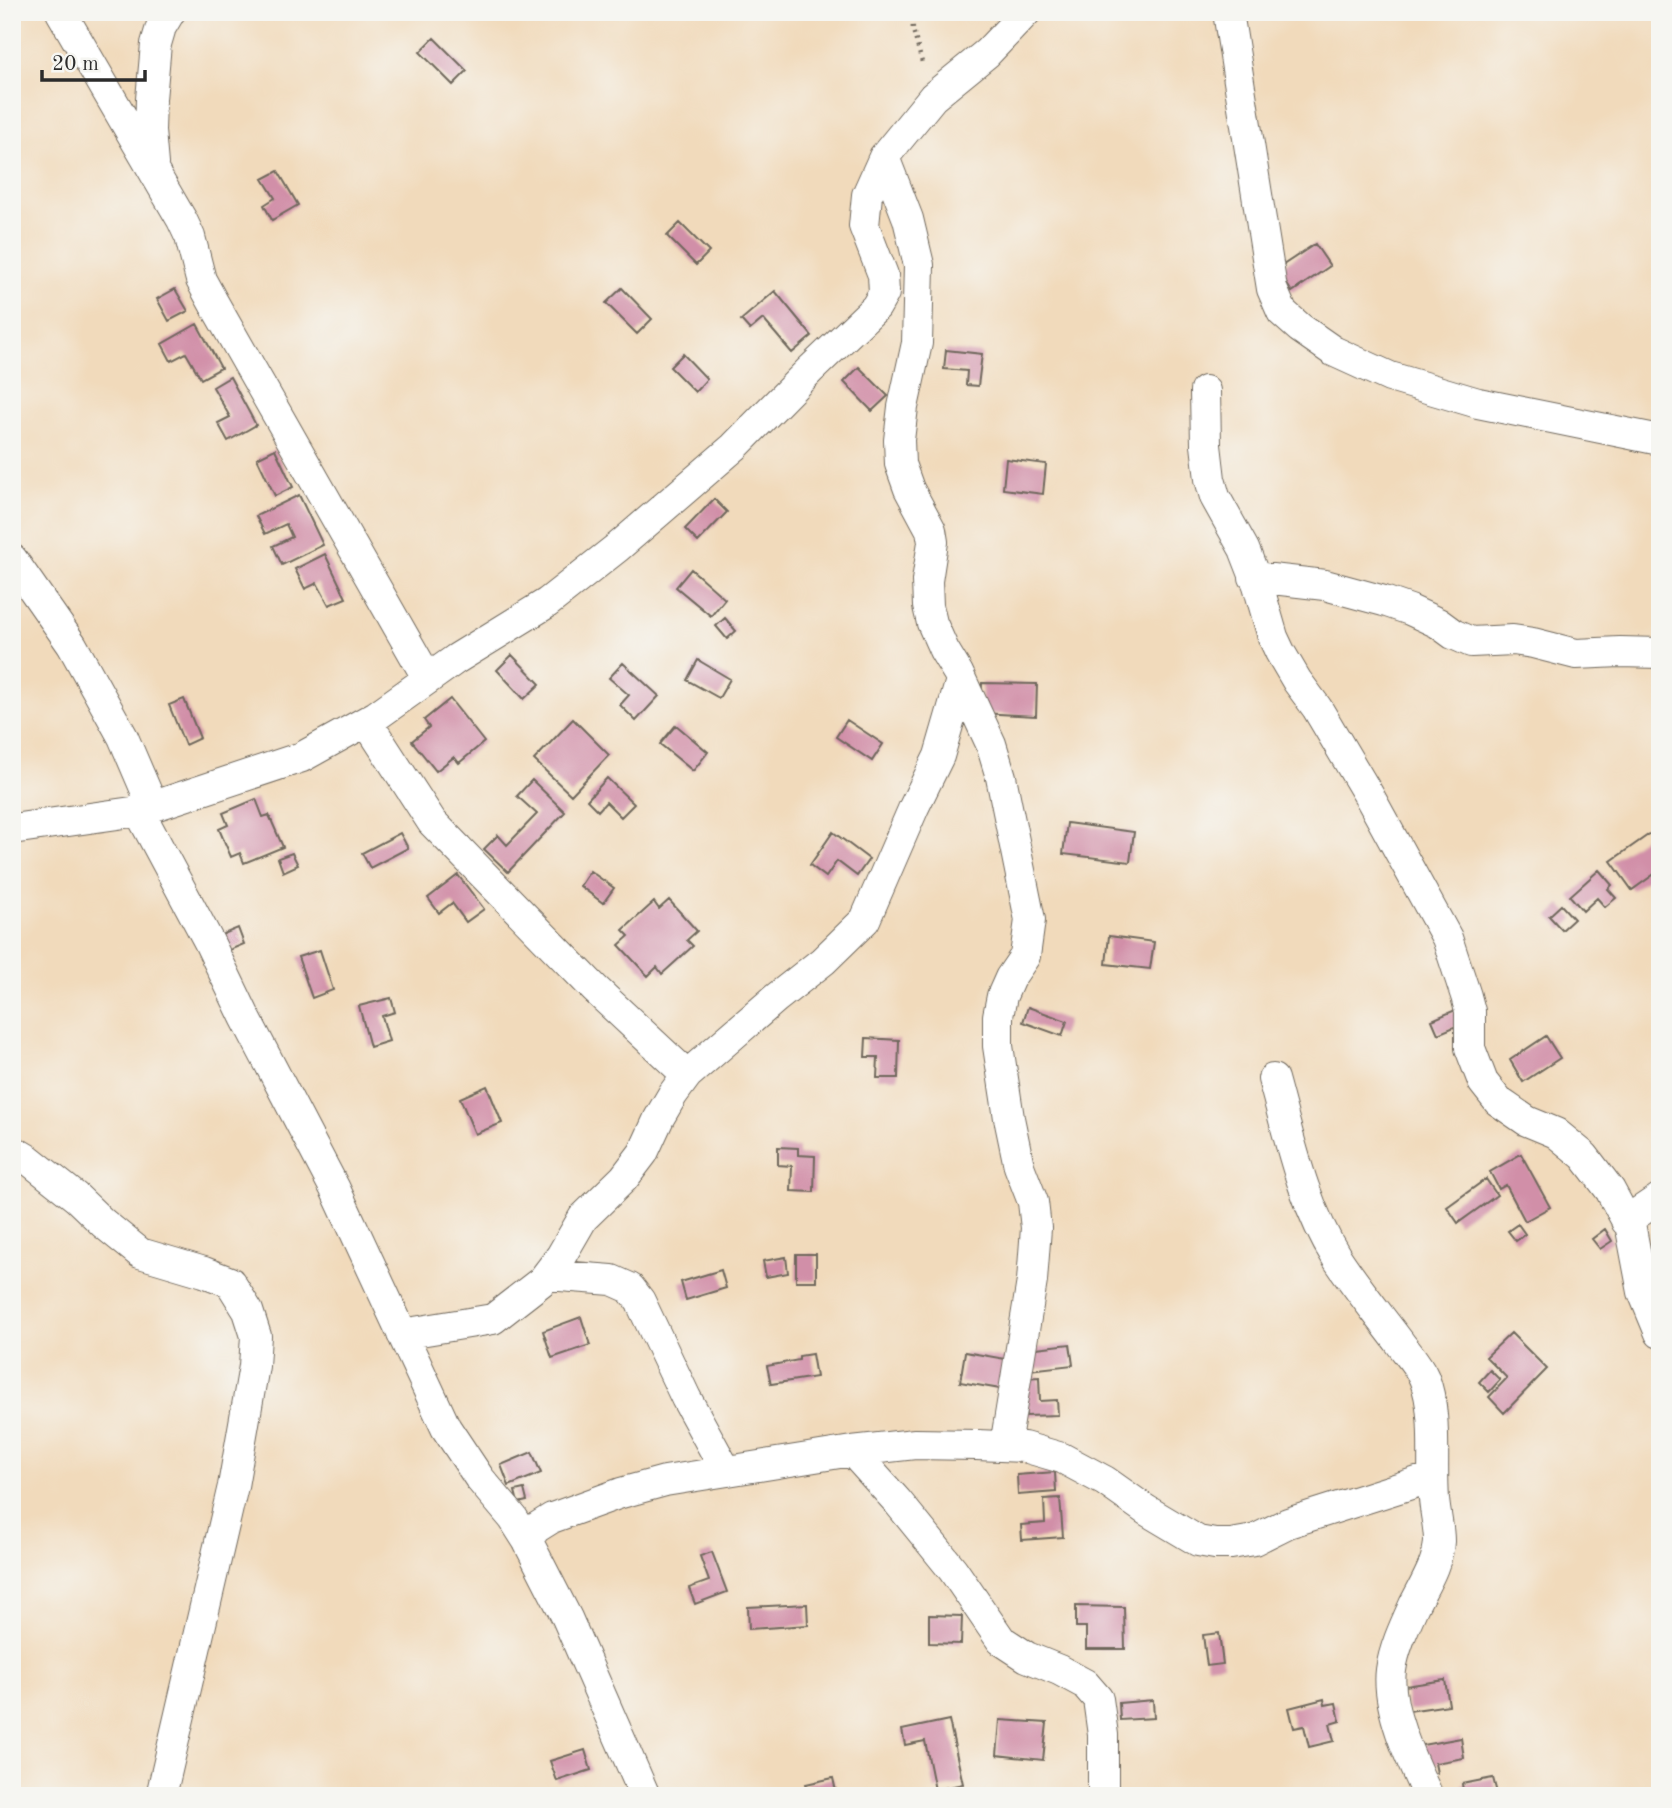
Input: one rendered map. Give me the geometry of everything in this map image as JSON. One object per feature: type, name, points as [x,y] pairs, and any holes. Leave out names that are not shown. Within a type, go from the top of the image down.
[{"type":"street","points":[[61,12],[182,220],[190,237],[201,279],[213,302],[428,679]]},
{"type":"street","points":[[153,171],[150,131],[153,69],[161,27],[170,12]]},
{"type":"street","points":[[12,829],[146,809],[302,757],[367,722],[456,659],[547,603],[618,547],[734,447],[876,307],[884,293],[883,275],[864,226],[867,195],[884,157],[933,97],[987,53],[1026,12]]},
{"type":"street","points":[[1228,12],[1272,289],[1282,312],[1333,351],[1390,377],[1478,403],[1660,440]]},
{"type":"street","points":[[884,157],[908,219],[919,265],[917,343],[903,407],[899,440],[900,464],[909,489],[931,530],[933,542],[927,581],[932,623],[991,744],[1002,777],[1030,920],[1025,956],[1010,978],[1002,996],[998,1016],[998,1046],[1009,1118],[1019,1166],[1032,1202],[1036,1228],[1032,1281],[1005,1446]]},
{"type":"street","points":[[1205,391],[1206,445],[1215,497],[1244,549],[1280,652],[1368,794],[1447,938],[1470,1011],[1470,1048],[1483,1082],[1498,1101],[1527,1121],[1556,1133],[1584,1156],[1610,1190],[1631,1229],[1643,1292],[1660,1332]]},
{"type":"street","points":[[12,559],[72,645],[123,737],[146,809],[245,1017],[335,1189],[446,1428],[480,1479],[513,1518],[527,1540],[567,1618],[645,1796]]},
{"type":"street","points":[[1254,577],[1325,585],[1364,595],[1410,610],[1471,642],[1523,641],[1576,654],[1657,659]]},
{"type":"street","points":[[402,1334],[493,1319],[547,1275],[583,1218],[624,1178],[643,1153],[659,1118],[687,1075],[823,961],[865,920],[939,756],[961,680]]},
{"type":"street","points":[[367,722],[432,822],[595,989],[687,1075]]},
{"type":"street","points":[[1273,1079],[1308,1200],[1320,1230],[1423,1377],[1429,1398],[1434,1439],[1433,1477],[1439,1543],[1436,1558],[1396,1648],[1391,1669],[1395,1710],[1410,1759],[1428,1796]]},
{"type":"street","points":[[12,1150],[77,1198],[140,1253],[230,1282],[248,1311],[256,1336],[254,1366],[233,1486],[162,1796]]},
{"type":"street","points":[[1626,1221],[1660,1198]]},
{"type":"street","points":[[547,1275],[612,1280],[630,1288],[640,1301],[686,1398],[726,1471]]},
{"type":"street","points":[[527,1540],[536,1528],[552,1518],[621,1493],[665,1481],[852,1451],[915,1444],[1024,1447],[1062,1458],[1105,1481],[1146,1510],[1198,1541],[1215,1544],[1254,1540],[1287,1524],[1433,1477]]},
{"type":"street","points":[[852,1451],[953,1570],[1001,1640],[1027,1657],[1085,1684],[1097,1699],[1103,1735],[1103,1796]]},
{"type":"path","points":[[912,12],[913,30],[933,97]]},
{"type":"building","points":[[434,38],[467,71],[453,85],[420,52]]},
{"type":"building","points":[[278,171],[298,205],[272,220],[264,205],[275,198],[263,179]]},
{"type":"building","points":[[680,223],[709,252],[696,265],[667,236]]},
{"type":"building","points":[[1315,244],[1330,266],[1292,292],[1277,269]]},
{"type":"building","points":[[622,288],[652,319],[637,334],[606,303]]},
{"type":"building","points":[[175,289],[188,311],[169,321],[157,299]]},
{"type":"building","points":[[775,291],[812,336],[792,353],[763,319],[750,330],[741,320]]},
{"type":"building","points":[[197,324],[221,368],[201,379],[186,353],[171,361],[162,344]]},
{"type":"building","points":[[946,350],[982,354],[978,386],[966,385],[967,371],[944,369]]},
{"type":"building","points":[[683,354],[707,379],[695,392],[670,367]]},
{"type":"building","points":[[859,367],[888,396],[872,411],[844,382]]},
{"type":"building","points":[[230,377],[256,425],[228,441],[218,423],[230,417],[213,387]]},
{"type":"building","points":[[275,449],[293,487],[275,496],[257,458]]},
{"type":"building","points":[[1006,459],[1046,464],[1043,494],[1003,489]]},
{"type":"building","points":[[299,495],[323,545],[282,565],[273,546],[292,537],[286,524],[265,534],[256,516]]},
{"type":"building","points":[[714,499],[727,512],[698,542],[685,529]]},
{"type":"building","points":[[325,554],[346,598],[329,605],[317,583],[305,589],[295,569]]},
{"type":"building","points":[[691,569],[725,599],[711,616],[676,587]]},
{"type":"building","points":[[725,618],[736,631],[727,639],[716,626]]},
{"type":"building","points":[[512,655],[540,684],[524,699],[497,670]]},
{"type":"building","points":[[698,660],[730,679],[719,698],[687,680]]},
{"type":"building","points":[[623,663],[659,696],[636,721],[620,705],[629,695],[609,678]]},
{"type":"building","points":[[982,683],[1037,684],[1036,716],[981,713]]},
{"type":"building","points":[[184,699],[200,738],[185,745],[169,705]]},
{"type":"building","points":[[450,699],[484,742],[459,763],[454,757],[436,771],[412,741],[429,727],[424,720]]},
{"type":"building","points":[[573,719],[609,755],[571,795],[534,760]]},
{"type":"building","points":[[847,720],[883,744],[872,761],[836,737]]},
{"type":"building","points":[[676,725],[708,752],[693,771],[660,744]]},
{"type":"building","points":[[607,778],[634,804],[621,817],[606,802],[598,811],[587,800]]},
{"type":"building","points":[[532,780],[565,812],[508,872],[484,849],[498,835],[507,845],[537,814],[517,796]]},
{"type":"building","points":[[256,799],[263,817],[269,815],[283,847],[244,863],[240,853],[231,857],[219,829],[228,825],[223,813]]},
{"type":"building","points":[[1067,823],[1134,832],[1130,862],[1063,854]]},
{"type":"building","points":[[1658,828],[1660,870],[1632,890],[1611,861]]},
{"type":"building","points":[[833,832],[869,859],[857,876],[837,861],[826,877],[810,865]]},
{"type":"building","points":[[400,833],[408,848],[370,868],[362,853]]},
{"type":"building","points":[[292,853],[298,865],[283,872],[278,858]]},
{"type":"building","points":[[1599,870],[1612,885],[1608,889],[1616,898],[1605,907],[1597,898],[1583,911],[1570,896]]},
{"type":"building","points":[[590,871],[614,888],[603,903],[580,886]]},
{"type":"building","points":[[458,875],[484,909],[466,922],[452,903],[439,913],[428,898]]},
{"type":"building","points":[[669,900],[697,931],[687,940],[693,946],[662,974],[657,967],[648,976],[619,945],[629,936],[623,930],[654,902],[659,909]]},
{"type":"building","points":[[1561,905],[1574,919],[1562,930],[1549,916]]},
{"type":"building","points":[[238,928],[244,944],[220,954],[214,938]]},
{"type":"building","points":[[1109,936],[1154,942],[1150,969],[1106,964]]},
{"type":"building","points":[[320,950],[333,990],[312,998],[298,957]]},
{"type":"building","points":[[391,998],[395,1012],[382,1016],[389,1041],[370,1047],[359,1006]]},
{"type":"building","points":[[1028,1007],[1067,1021],[1062,1036],[1023,1022]]},
{"type":"building","points":[[1460,1008],[1466,1022],[1438,1034],[1432,1020]]},
{"type":"building","points":[[1546,1036],[1560,1058],[1523,1082],[1510,1060]]},
{"type":"building","points":[[866,1038],[899,1040],[898,1078],[877,1078],[878,1057],[865,1057]]},
{"type":"building","points":[[487,1086],[502,1123],[475,1134],[460,1098]]},
{"type":"building","points":[[778,1147],[798,1148],[798,1155],[815,1156],[814,1192],[791,1191],[792,1166],[778,1165]]},
{"type":"building","points":[[1521,1154],[1550,1207],[1525,1221],[1506,1185],[1499,1189],[1490,1172]]},
{"type":"building","points":[[1486,1179],[1497,1195],[1458,1223],[1447,1207]]},
{"type":"building","points":[[1518,1224],[1525,1234],[1516,1241],[1508,1231]]},
{"type":"building","points":[[1605,1229],[1612,1241],[1600,1249],[1592,1239]]},
{"type":"building","points":[[796,1254],[816,1254],[816,1281],[796,1281]]},
{"type":"building","points":[[786,1257],[788,1273],[766,1277],[763,1261]]},
{"type":"building","points":[[721,1270],[726,1288],[686,1300],[681,1282]]},
{"type":"building","points":[[581,1317],[590,1345],[552,1358],[543,1331]]},
{"type":"building","points":[[1511,1333],[1547,1369],[1504,1413],[1489,1397],[1507,1378],[1486,1357]]},
{"type":"building","points":[[1070,1344],[1073,1365],[1030,1370],[1028,1349]]},
{"type":"building","points":[[965,1352],[1011,1360],[1006,1390],[960,1382]]},
{"type":"building","points":[[812,1354],[816,1377],[771,1384],[767,1366],[799,1360],[799,1356]]},
{"type":"building","points":[[1490,1370],[1500,1380],[1489,1392],[1479,1382]]},
{"type":"building","points":[[1039,1377],[1040,1401],[1057,1400],[1058,1415],[1026,1416],[1025,1378]]},
{"type":"building","points":[[532,1452],[541,1473],[509,1486],[501,1465]]},
{"type":"building","points":[[1055,1472],[1056,1492],[1018,1495],[1017,1475]]},
{"type":"building","points":[[524,1489],[527,1501],[518,1503],[515,1491]]},
{"type":"building","points":[[1060,1498],[1063,1537],[1022,1540],[1021,1525],[1045,1523],[1044,1499]]},
{"type":"building","points":[[712,1552],[727,1592],[695,1604],[689,1588],[709,1581],[700,1556]]},
{"type":"building","points":[[807,1604],[808,1625],[749,1629],[748,1607]]},
{"type":"building","points":[[1076,1606],[1124,1607],[1125,1649],[1086,1649],[1086,1627],[1076,1627]]},
{"type":"building","points":[[929,1615],[962,1616],[961,1644],[929,1643]]},
{"type":"building","points":[[1219,1633],[1223,1664],[1207,1666],[1203,1635]]},
{"type":"building","points":[[1445,1680],[1449,1705],[1408,1711],[1405,1686]]},
{"type":"building","points":[[1324,1699],[1325,1705],[1336,1703],[1340,1721],[1330,1724],[1334,1741],[1309,1747],[1304,1726],[1294,1728],[1289,1708]]},
{"type":"building","points":[[1153,1700],[1154,1718],[1120,1720],[1119,1703]]},
{"type":"building","points":[[949,1720],[963,1784],[935,1790],[925,1741],[905,1745],[902,1730]]},
{"type":"building","points":[[1000,1720],[1047,1723],[1043,1760],[997,1755]]},
{"type":"building","points":[[1461,1738],[1464,1758],[1435,1763],[1437,1773],[1423,1776],[1417,1746]]},
{"type":"building","points":[[585,1750],[591,1770],[557,1781],[550,1761]]},
{"type":"building","points":[[833,1778],[837,1796],[808,1796],[806,1784]]},
{"type":"building","points":[[1493,1778],[1497,1793],[1464,1796],[1462,1784]]}]
